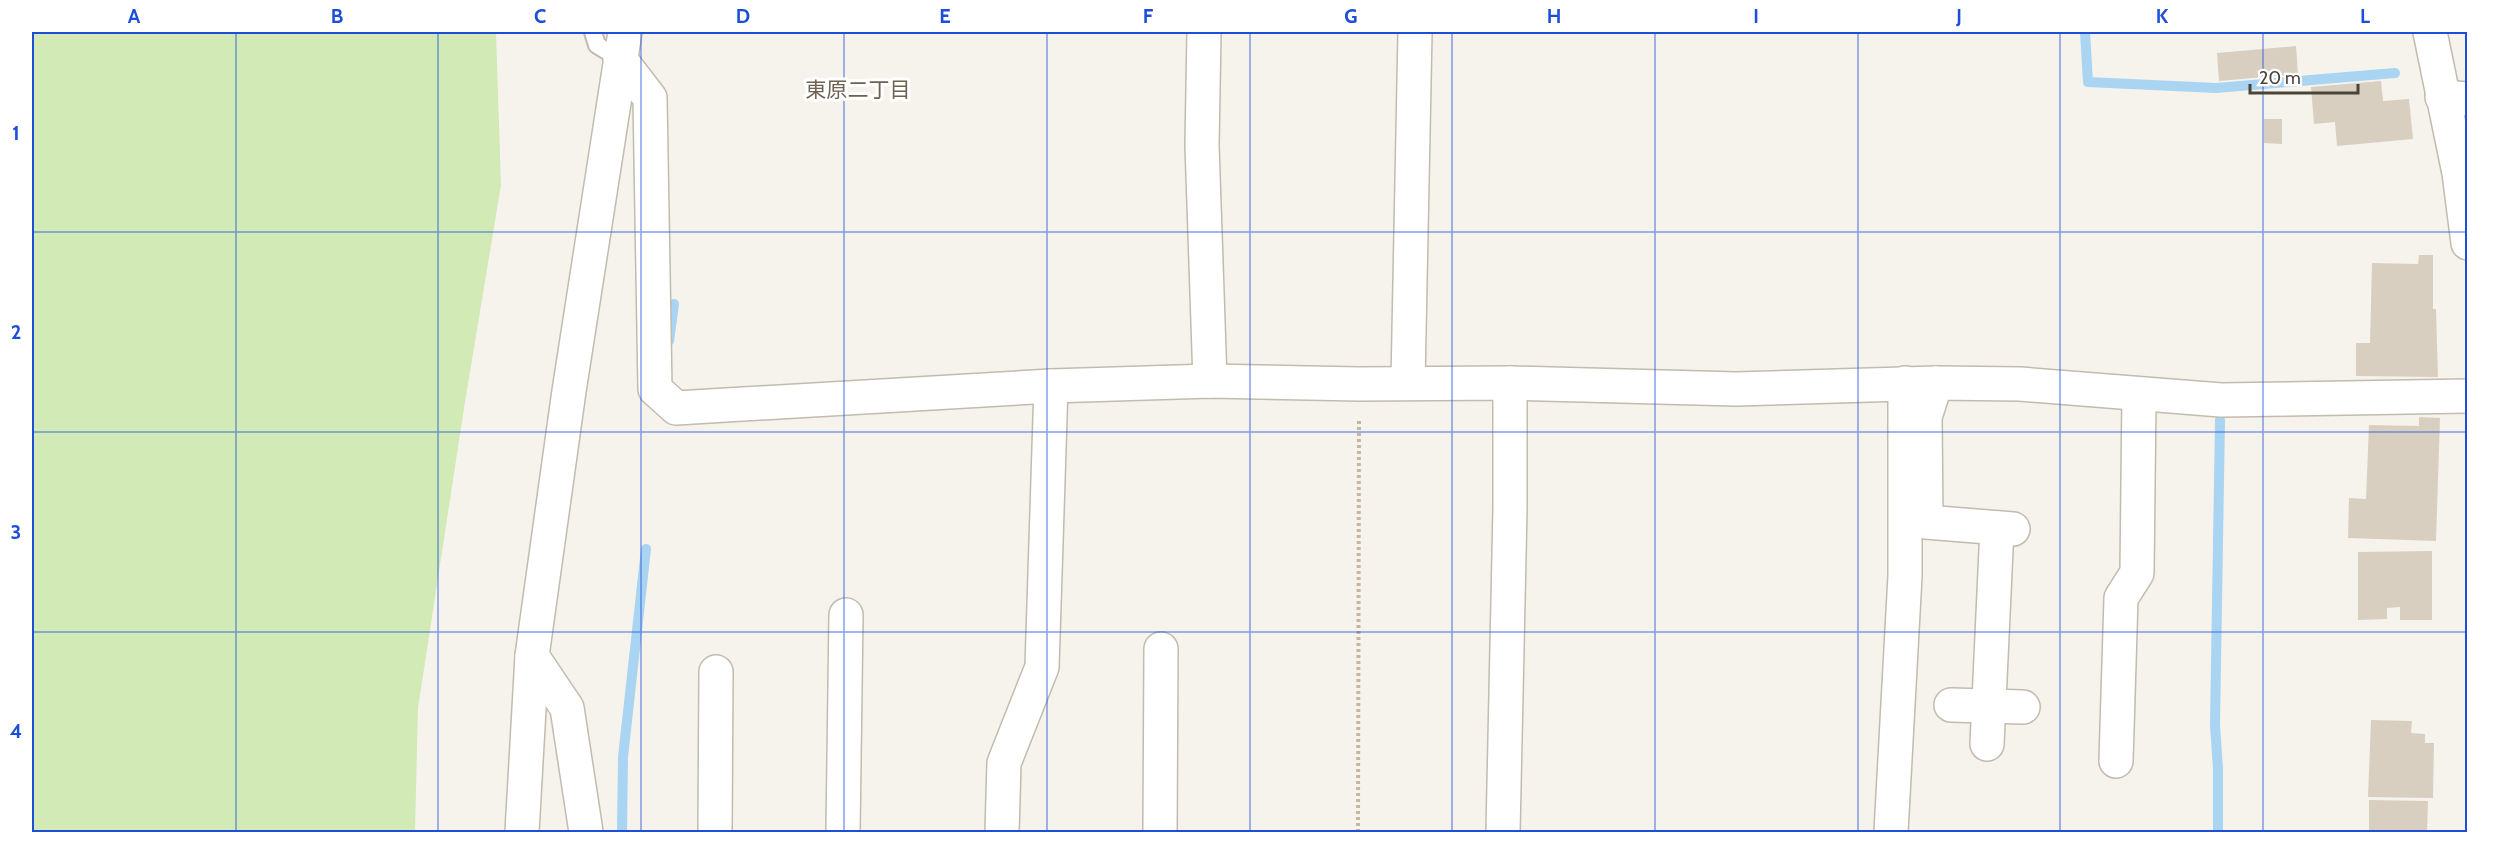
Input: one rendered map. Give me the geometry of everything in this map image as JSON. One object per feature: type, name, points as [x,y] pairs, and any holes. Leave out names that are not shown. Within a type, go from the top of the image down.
[{"type":"street","points":[[1204,32],[1202,145],[1210,381]]},
{"type":"street","points":[[1408,382],[1415,32]]},
{"type":"street","points":[[2430,32],[2455,98],[2459,173],[2468,243]]},
{"type":"street","points":[[622,45],[651,98],[655,389],[676,408],[1051,386],[1210,381],[1359,384],[1510,383],[1736,389],[1920,383],[2020,384],[2221,400],[2468,396]]},
{"type":"street","points":[[522,832],[532,656],[568,391],[622,45]]},
{"type":"street","points":[[1503,832],[1510,520],[1510,383]]},
{"type":"street","points":[[1920,383],[1925,417],[1926,522],[2005,529],[1988,706],[1987,744]]},
{"type":"street","points":[[1891,832],[1905,576],[1920,383]]},
{"type":"street","points":[[1002,832],[1004,763],[1042,667],[1051,386]]},
{"type":"street","points":[[2116,761],[2121,598],[2137,573],[2139,395]]},
{"type":"street","points":[[843,832],[846,615]]},
{"type":"street","points":[[1160,832],[1161,649]]},
{"type":"street","points":[[532,656],[567,708],[582,824]]},
{"type":"street","points":[[716,672],[716,832]]},
{"type":"street","points":[[1951,705],[2023,707]]},
{"type":"lane","points":[[593,32],[597,45],[622,45]]},
{"type":"path","points":[[1358,832],[1359,384]]},
{"type":"green space","points":[[32,32],[496,32],[501,185],[418,708],[415,832],[32,832]]},
{"type":"building","points":[[2296,46],[2298,74],[2219,81],[2217,53]]},
{"type":"building","points":[[2381,81],[2383,101],[2409,99],[2413,139],[2337,146],[2335,122],[2314,124],[2311,87]]},
{"type":"building","points":[[2264,119],[2282,119],[2282,144],[2264,143]]},
{"type":"building","points":[[2419,255],[2433,255],[2433,309],[2436,309],[2438,377],[2356,376],[2356,343],[2370,343],[2372,263],[2418,264]]},
{"type":"building","points":[[2419,417],[2440,418],[2436,541],[2348,538],[2349,498],[2366,499],[2369,425],[2419,426]]},
{"type":"building","points":[[2432,551],[2432,620],[2400,620],[2400,607],[2387,608],[2387,619],[2358,620],[2358,552]]},
{"type":"building","points":[[2371,720],[2412,721],[2411,733],[2425,734],[2425,743],[2434,743],[2433,798],[2368,797]]},
{"type":"building","points":[[2369,800],[2428,801],[2427,832],[2369,832]]},
{"type":"waterway","points":[[2085,32],[2088,82],[2216,88],[2395,73]]},
{"type":"waterway","points":[[669,341],[674,304]]},
{"type":"waterway","points":[[2218,832],[2215,725],[2220,420]]},
{"type":"waterway","points":[[622,832],[623,757],[646,549]]},
{"type":"district","name":"東原二丁目","points":[[858,89]]}]
